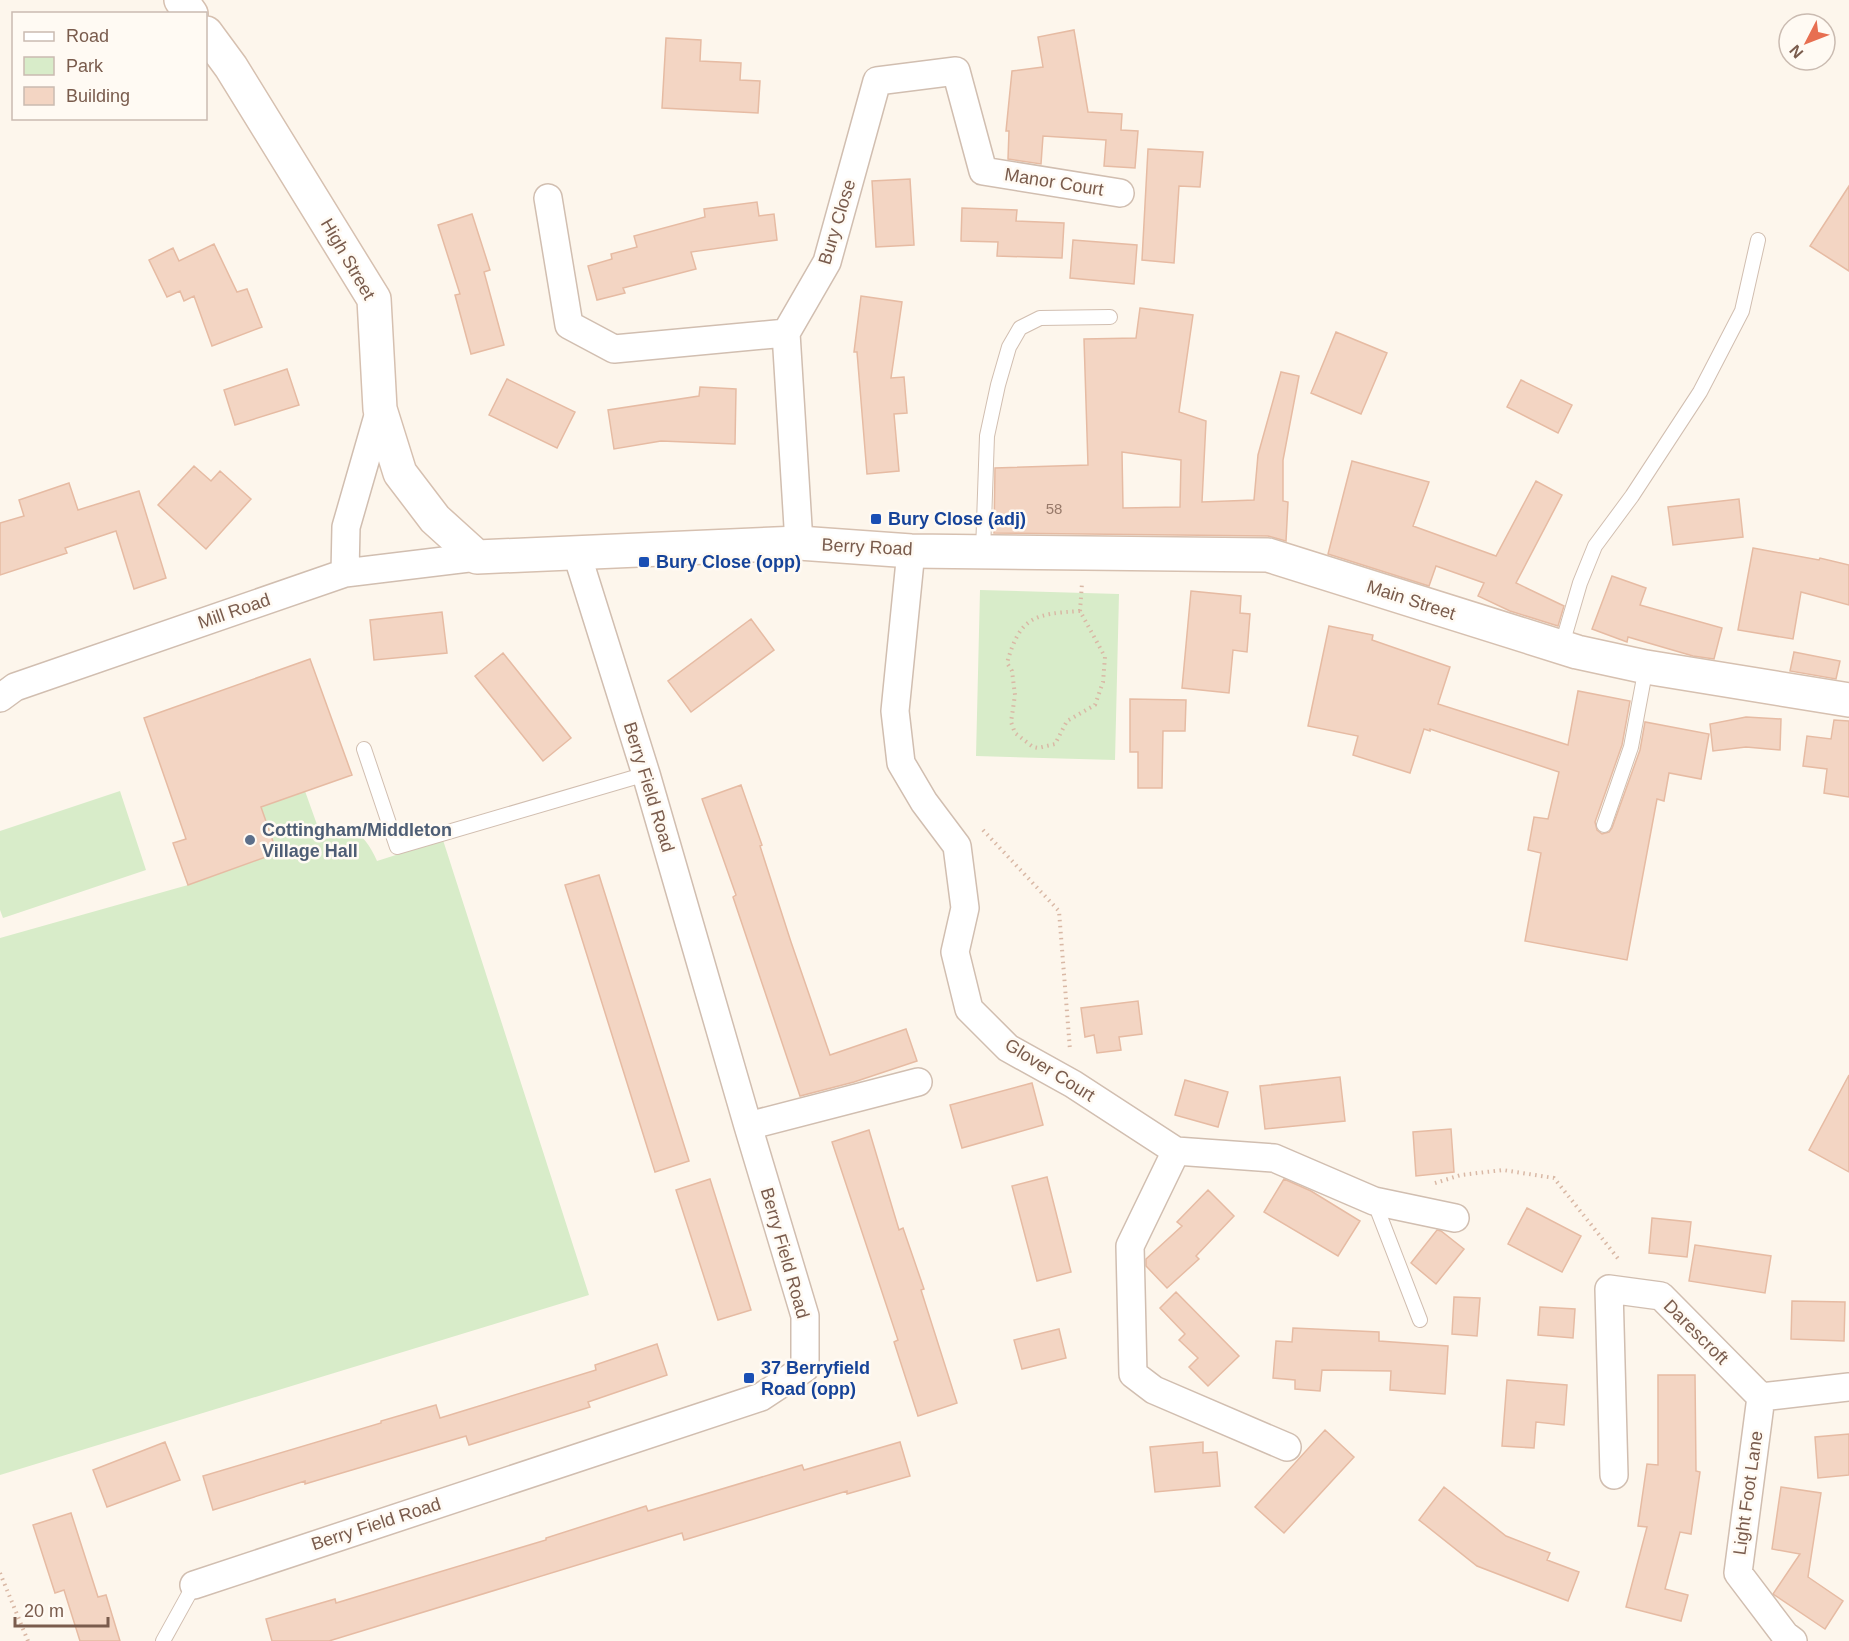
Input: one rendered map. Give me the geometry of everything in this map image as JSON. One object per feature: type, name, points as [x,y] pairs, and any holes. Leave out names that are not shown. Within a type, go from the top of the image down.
[{"type":"main road","name":"High Street","points":[[207,34],[231,67],[374,299],[380,409],[400,473],[435,519],[477,557]]},
{"type":"main road","name":"Berry Road","points":[[477,557],[799,543],[911,551],[976,551]]},
{"type":"main road","name":"Main Street","points":[[976,551],[1268,555],[1561,648],[1646,666],[1849,700]]},
{"type":"street","name":"Manor Court","points":[[956,70],[983,171],[1120,193]]},
{"type":"street","name":"Bury Close","points":[[786,333],[827,262],[877,81],[956,70]]},
{"type":"street","points":[[548,198],[569,325],[614,349],[786,333],[799,543]]},
{"type":"street","points":[[345,573],[346,527],[380,409]]},
{"type":"street","name":"Berry Field Road","points":[[194,1585],[761,1396],[805,1368],[805,1316],[646,774],[576,551]]},
{"type":"street","name":"Glover Court","points":[[911,551],[895,711],[901,763],[924,802],[957,846],[965,908],[955,952],[969,1009],[1008,1048],[1073,1084],[1176,1151],[1274,1158],[1374,1201],[1455,1218]]},
{"type":"street","name":"Mill Road","points":[[0,698],[15,687],[345,573],[477,557]]},
{"type":"street","points":[[748,1126],[918,1082]]},
{"type":"street","points":[[1176,1151],[1130,1246],[1133,1374],[1154,1390],[1287,1447]]},
{"type":"street","name":"Darescroft","points":[[1614,1475],[1609,1289],[1661,1296],[1761,1397]]},
{"type":"street","points":[[1761,1397],[1849,1387]]},
{"type":"street","name":"Light Foot Lane","points":[[1761,1397],[1738,1573],[1786,1639]]},
{"type":"lane","points":[[1561,648],[1580,583],[1595,546],[1632,496],[1700,392],[1742,311],[1758,240]]},
{"type":"lane","points":[[976,551],[987,436],[1009,348],[1020,328],[1040,318],[1110,317]]},
{"type":"lane","points":[[1604,825],[1631,747],[1646,666]]},
{"type":"lane","points":[[364,749],[398,847],[646,774]]},
{"type":"lane","points":[[1374,1201],[1420,1320]]},
{"type":"lane","points":[[164,1641],[194,1585]]},
{"type":"path","points":[[1080,611],[1050,613],[1023,625],[1012,645],[1007,663],[1012,671],[1015,695],[1011,722],[1016,733],[1033,747],[1055,744],[1067,721],[1095,705],[1103,682],[1105,657],[1080,611],[1084,552]]},
{"type":"path","points":[[975,822],[1059,911],[1073,1084]]},
{"type":"path","points":[[1429,1185],[1461,1175],[1503,1170],[1554,1178],[1646,1294]]},
{"type":"path","points":[[0,1573],[28,1641]]},
{"type":"green space","points":[[980,590],[1119,594],[1115,760],[976,756]]},
{"type":"green space","points":[[120,791],[146,870],[3,918],[0,910],[0,831]]},
{"type":"green space","points":[[305,791],[320,833],[331,828],[349,826],[366,841],[377,861],[443,840],[589,1295],[0,1475],[0,938],[188,885],[277,853],[261,807]]},
{"type":"building","points":[[1074,30],[1088,112],[1122,114],[1121,130],[1138,131],[1135,168],[1104,166],[1106,140],[1043,136],[1041,164],[1008,159],[1009,131],[1006,131],[1012,71],[1043,67],[1038,37]]},
{"type":"building","points":[[666,38],[701,40],[700,61],[741,63],[740,80],[760,81],[758,113],[662,108]]},
{"type":"building","points":[[1148,149],[1203,152],[1200,187],[1179,186],[1174,263],[1142,260]]},
{"type":"building","points":[[910,179],[914,245],[876,247],[872,181]]},
{"type":"building","points":[[1849,186],[1849,271],[1810,246]]},
{"type":"building","points":[[757,202],[759,216],[774,214],[777,240],[691,252],[696,269],[623,288],[625,293],[597,300],[588,266],[612,259],[611,254],[637,247],[634,236],[705,217],[704,209]]},
{"type":"building","points":[[962,208],[1017,210],[1016,221],[1064,223],[1062,258],[997,256],[998,242],[961,241]]},
{"type":"building","points":[[472,214],[490,270],[484,272],[504,345],[471,354],[455,295],[460,294],[438,225]]},
{"type":"building","points":[[1073,240],[1137,245],[1134,284],[1070,278]]},
{"type":"building","points":[[214,244],[237,292],[247,289],[262,327],[212,346],[194,296],[184,301],[180,291],[167,297],[149,260],[173,248],[179,261]]},
{"type":"building","points":[[861,296],[902,302],[891,378],[904,377],[907,413],[894,414],[899,471],[867,474],[857,352],[854,352]]},
{"type":"building","points":[[1140,308],[1193,315],[1179,412],[1206,421],[1202,502],[1254,500],[1258,455],[1281,372],[1299,376],[1283,460],[1283,501],[1288,502],[1286,541],[1268,536],[994,533],[995,468],[1088,465],[1084,339],[1136,338]],"holes":[[[1122,452],[1181,460],[1180,507],[1123,508]]]},
{"type":"building","points":[[1336,332],[1387,353],[1361,414],[1311,393]]},
{"type":"building","points":[[287,369],[299,405],[235,425],[224,390]]},
{"type":"building","points":[[507,379],[575,412],[557,448],[489,415]]},
{"type":"building","points":[[1521,380],[1572,405],[1558,433],[1507,407]]},
{"type":"building","points":[[700,387],[736,389],[735,444],[661,441],[614,449],[608,410],[699,396]]},
{"type":"building","points":[[1352,461],[1429,482],[1413,526],[1496,556],[1536,481],[1562,495],[1516,583],[1564,606],[1558,626],[1510,611],[1478,596],[1484,583],[1436,566],[1429,586],[1328,554]]},
{"type":"building","points":[[194,466],[211,481],[220,471],[251,499],[206,549],[158,505]]},
{"type":"building","points":[[69,483],[78,510],[139,491],[166,578],[134,589],[116,531],[65,548],[67,553],[0,575],[0,523],[24,516],[19,500]]},
{"type":"building","points":[[1739,499],[1743,537],[1673,545],[1668,507]]},
{"type":"building","points":[[1753,548],[1819,560],[1820,558],[1849,565],[1849,605],[1801,592],[1793,639],[1738,630]]},
{"type":"building","points":[[1612,576],[1646,588],[1640,605],[1722,628],[1714,659],[1693,656],[1628,637],[1627,642],[1592,629]]},
{"type":"building","points":[[1191,591],[1241,596],[1240,613],[1250,614],[1247,652],[1233,650],[1229,693],[1182,688]]},
{"type":"building","points":[[442,612],[447,653],[374,660],[370,620]]},
{"type":"building","points":[[751,619],[774,650],[691,712],[668,681]]},
{"type":"building","points":[[1329,626],[1373,635],[1372,640],[1450,667],[1438,704],[1568,745],[1578,691],[1630,701],[1622,745],[1595,822],[1597,830],[1602,834],[1609,832],[1612,828],[1640,750],[1645,722],[1709,734],[1701,779],[1669,773],[1664,801],[1657,799],[1627,960],[1525,941],[1541,853],[1528,850],[1534,817],[1548,819],[1559,772],[1430,729],[1430,731],[1424,729],[1410,773],[1353,755],[1358,736],[1308,726]]},
{"type":"building","points":[[1794,652],[1840,661],[1836,679],[1790,671]]},
{"type":"building","points":[[503,653],[571,738],[543,761],[475,676]]},
{"type":"building","points":[[310,659],[352,775],[261,807],[277,853],[188,885],[173,843],[186,839],[144,718]]},
{"type":"building","points":[[1130,699],[1186,700],[1185,731],[1163,731],[1162,788],[1138,788],[1138,752],[1130,752]]},
{"type":"building","points":[[1746,717],[1781,719],[1780,750],[1746,747],[1713,751],[1710,724]]},
{"type":"building","points":[[1834,720],[1849,721],[1849,797],[1824,793],[1827,769],[1803,766],[1807,736],[1831,739]]},
{"type":"building","points":[[741,785],[830,1055],[906,1029],[917,1061],[854,1082],[800,1096],[733,897],[736,895],[702,799]]},
{"type":"building","points":[[599,875],[689,1161],[655,1172],[565,885]]},
{"type":"building","points":[[1138,1001],[1142,1034],[1119,1037],[1121,1050],[1097,1053],[1094,1035],[1085,1037],[1081,1008]]},
{"type":"building","points":[[1849,1075],[1849,1172],[1809,1150]]},
{"type":"building","points":[[1340,1077],[1345,1121],[1265,1129],[1260,1086]]},
{"type":"building","points":[[1185,1080],[1228,1092],[1218,1127],[1175,1115]]},
{"type":"building","points":[[1032,1083],[1043,1125],[962,1148],[950,1105]]},
{"type":"building","points":[[1451,1129],[1454,1172],[1416,1176],[1413,1132]]},
{"type":"building","points":[[869,1130],[899,1230],[903,1228],[924,1289],[921,1290],[957,1403],[918,1416],[894,1342],[898,1340],[832,1142]]},
{"type":"building","points":[[1047,1177],[1071,1272],[1037,1281],[1012,1186]]},
{"type":"building","points":[[710,1179],[751,1310],[718,1320],[676,1190]]},
{"type":"building","points":[[1284,1179],[1311,1191],[1360,1221],[1338,1256],[1264,1212]]},
{"type":"building","points":[[1208,1190],[1234,1216],[1196,1256],[1199,1259],[1167,1288],[1146,1266],[1146,1259],[1182,1226],[1177,1222]]},
{"type":"building","points":[[1527,1208],[1581,1236],[1562,1272],[1508,1244]]},
{"type":"building","points":[[1652,1218],[1691,1222],[1687,1257],[1649,1253]]},
{"type":"building","points":[[1437,1230],[1464,1249],[1436,1284],[1411,1263]]},
{"type":"building","points":[[1695,1245],[1771,1256],[1765,1293],[1689,1281]]},
{"type":"building","points":[[1176,1292],[1239,1356],[1208,1386],[1189,1367],[1198,1358],[1179,1340],[1185,1334],[1160,1308]]},
{"type":"building","points":[[1454,1297],[1480,1298],[1477,1336],[1452,1334]]},
{"type":"building","points":[[1792,1301],[1845,1302],[1844,1341],[1791,1339]]},
{"type":"building","points":[[1540,1307],[1575,1309],[1573,1338],[1538,1335]]},
{"type":"building","points":[[1293,1328],[1379,1332],[1379,1341],[1448,1346],[1445,1394],[1390,1390],[1391,1371],[1322,1370],[1320,1391],[1295,1389],[1295,1380],[1273,1378],[1276,1341],[1292,1342]]},
{"type":"building","points":[[1059,1329],[1066,1358],[1022,1369],[1014,1340]]},
{"type":"building","points":[[657,1344],[667,1375],[588,1402],[590,1407],[469,1445],[466,1436],[305,1484],[305,1481],[213,1510],[203,1476],[436,1405],[440,1418],[596,1370],[595,1365]]},
{"type":"building","points":[[1658,1375],[1695,1375],[1696,1471],[1700,1472],[1691,1534],[1680,1532],[1665,1589],[1688,1595],[1681,1621],[1626,1607],[1647,1527],[1638,1526],[1647,1464],[1658,1465]]},
{"type":"building","points":[[1507,1380],[1567,1385],[1564,1425],[1536,1422],[1534,1448],[1502,1446]]},
{"type":"building","points":[[1325,1430],[1354,1457],[1284,1533],[1255,1507]]},
{"type":"building","points":[[1849,1434],[1849,1475],[1818,1478],[1815,1437]]},
{"type":"building","points":[[165,1442],[180,1480],[107,1507],[93,1470]]},
{"type":"building","points":[[900,1442],[910,1476],[847,1494],[847,1491],[684,1540],[682,1533],[329,1641],[272,1641],[266,1619],[335,1599],[336,1603],[546,1540],[546,1538],[646,1506],[648,1511],[802,1465],[804,1470]]},
{"type":"building","points":[[1203,1442],[1203,1453],[1217,1452],[1220,1486],[1155,1492],[1150,1447]]},
{"type":"building","points":[[1444,1487],[1506,1536],[1550,1553],[1547,1560],[1579,1572],[1568,1601],[1477,1566],[1419,1520]]},
{"type":"building","points":[[1781,1487],[1821,1493],[1808,1577],[1843,1601],[1825,1629],[1773,1594],[1800,1554],[1772,1549]]},
{"type":"building","points":[[71,1513],[98,1597],[106,1595],[120,1641],[80,1641],[64,1590],[55,1593],[33,1525]]},
{"type":"place","name":"Bury Close (adj)","points":[[876,519]]},
{"type":"place","name":"Bury Close (opp)","points":[[644,562]]},
{"type":"place","name":"Cottingham/Middleton Village Hall","points":[[250,840]]},
{"type":"place","name":"37 Berryfield Road (opp)","points":[[749,1378]]}]
